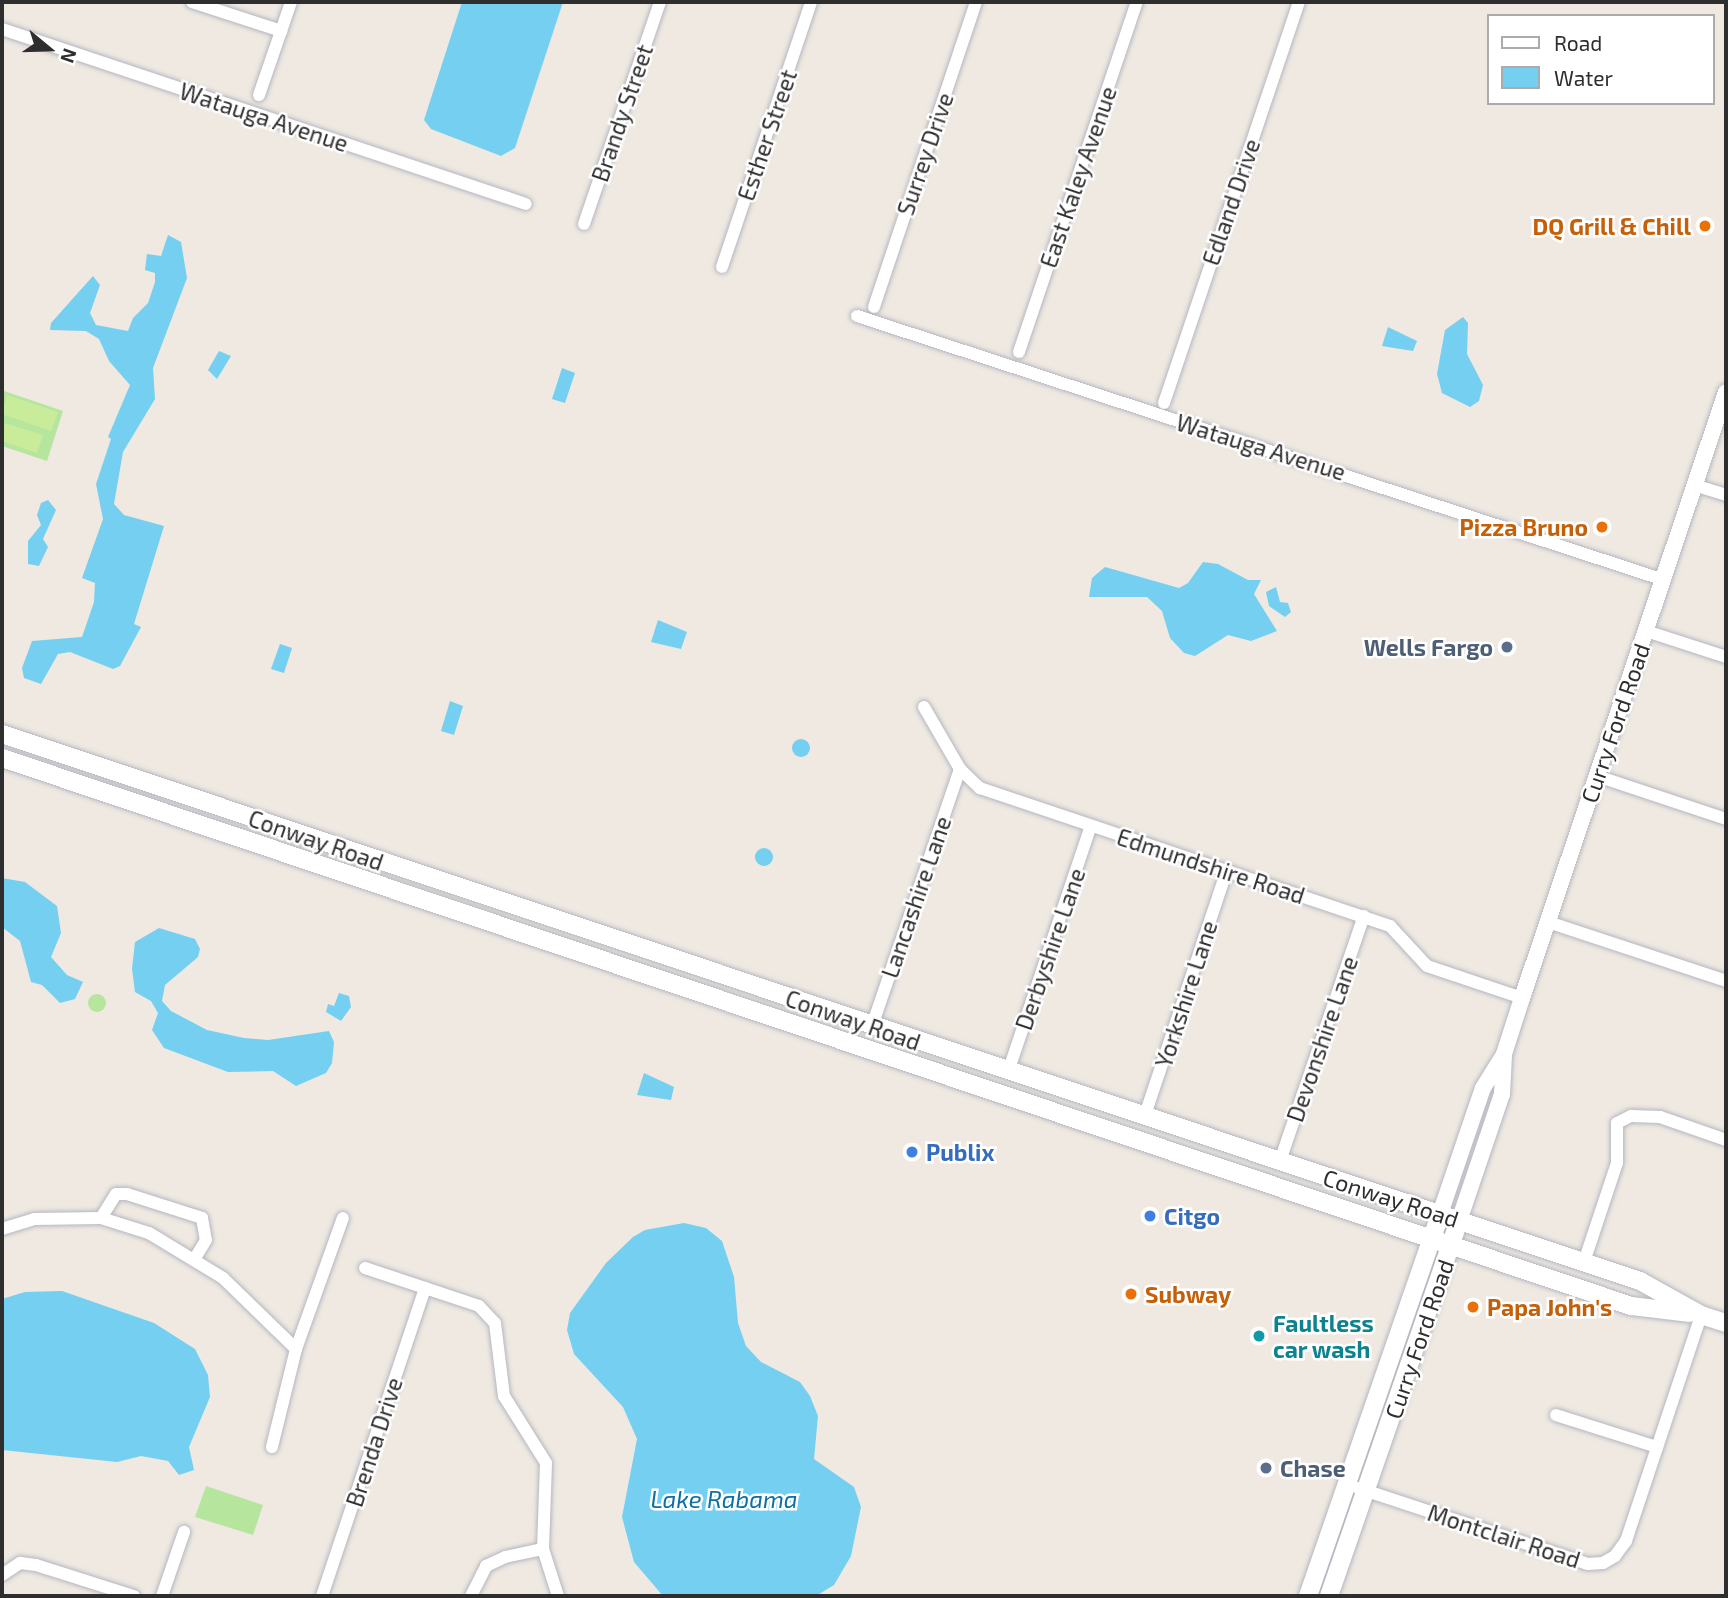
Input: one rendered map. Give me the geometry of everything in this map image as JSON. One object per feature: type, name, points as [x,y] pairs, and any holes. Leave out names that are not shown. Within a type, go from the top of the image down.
[{"type":"main road","name":"Conway Road","points":[[2,734],[1082,1098],[1640,1281],[1701,1315]]},
{"type":"main road","name":"Conway Road","points":[[2,758],[1631,1306],[1701,1315],[1726,1323]]},
{"type":"main road","points":[[107,794],[156,800],[181,794]]},
{"type":"main road","points":[[713,997],[773,1002],[789,999]]},
{"type":"main road","points":[[955,1078],[985,1078],[1008,1072]]},
{"type":"main road","points":[[1004,1094],[1032,1089],[1082,1098]]},
{"type":"main road","name":"Curry Ford Road","points":[[1308,1596],[1440,1214]]},
{"type":"main road","name":"Curry Ford Road","points":[[1329,1596],[1459,1221]]},
{"type":"street","points":[[192,2],[281,31]]},
{"type":"street","points":[[259,94],[291,2]]},
{"type":"street","name":"Brandy Street","points":[[584,224],[660,2]]},
{"type":"street","name":"Esther Street","points":[[722,267],[811,2]]},
{"type":"street","name":"Surrey Drive","points":[[874,307],[976,2]]},
{"type":"street","name":"East Kaley Avenue","points":[[1019,352],[1137,2]]},
{"type":"street","name":"Edland Drive","points":[[1164,402],[1299,2]]},
{"type":"street","name":"Watauga Avenue","points":[[2,29],[526,204]]},
{"type":"street","name":"Watauga Avenue","points":[[857,316],[1664,580]]},
{"type":"street","name":"Curry Ford Road","points":[[1440,1214],[1483,1087],[1504,1054],[1726,392]]},
{"type":"street","points":[[1694,485],[1726,495]]},
{"type":"street","points":[[1646,631],[1726,657]]},
{"type":"street","name":"Edmundshire Road","points":[[924,707],[960,769],[980,788],[1390,926],[1427,966],[1522,998]]},
{"type":"street","name":"Lancashire Lane","points":[[872,1026],[960,769]]},
{"type":"street","points":[[1597,776],[1726,819]]},
{"type":"street","name":"Derbyshire Lane","points":[[1008,1072],[1091,826]]},
{"type":"street","name":"Yorkshire Lane","points":[[1144,1118],[1227,870]]},
{"type":"street","name":"Devonshire Lane","points":[[1280,1161],[1364,916]]},
{"type":"street","points":[[553,943],[558,921]]},
{"type":"street","points":[[1548,922],[1726,981]]},
{"type":"street","name":"Curry Ford Road","points":[[1459,1221],[1502,1094],[1504,1054]]},
{"type":"street","points":[[1584,1262],[1617,1163],[1617,1123],[1640,1115],[1726,1140]]},
{"type":"street","points":[[101,1218],[116,1194],[127,1194],[202,1218],[206,1240],[195,1258]]},
{"type":"street","points":[[3,1226],[34,1219],[101,1218],[149,1233],[195,1258],[264,1314],[296,1349]]},
{"type":"street","points":[[272,1447],[296,1349],[343,1218]]},
{"type":"street","points":[[365,1268],[479,1307],[495,1323],[504,1396],[546,1463],[544,1549],[558,1596]]},
{"type":"street","name":"Brenda Drive","points":[[322,1596],[425,1288]]},
{"type":"street","name":"Montclair Road","points":[[1348,1485],[1588,1564],[1603,1563],[1615,1556],[1626,1541],[1701,1315]]},
{"type":"street","points":[[1556,1415],[1657,1447]]},
{"type":"street","points":[[162,1596],[184,1532]]},
{"type":"street","points":[[1330,1534],[1349,1541]]},
{"type":"street","points":[[471,1596],[486,1566],[505,1557],[544,1549]]},
{"type":"street","points":[[2,1575],[12,1566],[28,1564],[134,1596]]},
{"type":"green space","points":[[4,391],[63,411],[47,461],[2,446]]},
{"type":"green space","points":[[7,395],[58,412],[51,431],[2,414]]},
{"type":"green space","points":[[5,423],[43,435],[37,453],[2,441]]},
{"type":"green space","points":[[97,994],[103,997],[106,1003],[103,1009],[97,1012],[91,1009],[88,1003],[91,997]]},
{"type":"green space","points":[[206,1486],[263,1505],[253,1535],[195,1517]]},
{"type":"water","points":[[462,2],[563,2],[515,148],[501,156],[431,129],[424,120]]},
{"type":"water","points":[[168,235],[181,242],[187,278],[153,368],[155,399],[123,452],[114,504],[124,515],[164,526],[134,624],[141,627],[120,666],[113,669],[70,652],[58,654],[41,684],[24,678],[22,668],[32,641],[82,637],[94,602],[95,583],[82,578],[103,519],[96,484],[111,439],[108,437],[130,385],[109,361],[99,339],[86,331],[50,330],[51,323],[93,276],[100,285],[90,313],[96,325],[128,331],[133,318],[148,303],[155,282],[155,273],[145,270],[147,254],[161,256]]},
{"type":"water","points":[[1463,317],[1468,323],[1467,354],[1483,385],[1479,401],[1470,407],[1442,393],[1437,374],[1445,330]]},
{"type":"water","points":[[1388,327],[1417,341],[1413,351],[1382,346]]},
{"type":"water","points":[[219,351],[231,356],[217,379],[208,370]]},
{"type":"water","points":[[562,368],[575,373],[565,403],[552,399]]},
{"type":"water","points":[[48,500],[56,510],[43,539],[48,547],[39,566],[28,564],[28,541],[41,525],[37,515],[41,503]]},
{"type":"water","points":[[1203,562],[1218,564],[1248,580],[1261,580],[1254,594],[1277,631],[1251,641],[1228,635],[1195,656],[1184,653],[1170,638],[1162,611],[1147,597],[1089,597],[1092,578],[1105,567],[1179,588],[1188,583]]},
{"type":"water","points":[[1276,587],[1280,602],[1288,603],[1291,612],[1285,617],[1269,606],[1266,592]]},
{"type":"water","points":[[658,620],[687,632],[681,649],[651,642]]},
{"type":"water","points":[[280,644],[292,648],[284,673],[271,669]]},
{"type":"water","points":[[450,701],[463,706],[454,735],[441,731]]},
{"type":"water","points":[[801,739],[807,742],[810,748],[807,754],[801,757],[795,754],[792,748],[795,742]]},
{"type":"water","points":[[764,848],[770,851],[773,857],[770,863],[764,866],[758,863],[755,857],[758,851]]},
{"type":"water","points":[[2,878],[25,882],[57,906],[61,933],[51,957],[67,975],[83,982],[75,999],[60,1003],[42,985],[31,982],[20,941],[2,927]]},
{"type":"water","points":[[159,928],[195,939],[200,949],[198,957],[165,985],[162,1001],[171,1011],[207,1030],[244,1038],[268,1040],[329,1031],[334,1042],[332,1063],[326,1073],[296,1086],[273,1071],[228,1072],[164,1048],[152,1030],[158,1013],[151,1001],[135,992],[132,969],[135,942]]},
{"type":"water","points":[[339,993],[349,996],[351,1007],[341,1021],[326,1012],[328,1004],[334,1006]]},
{"type":"water","points":[[644,1073],[674,1087],[671,1100],[637,1095]]},
{"type":"water","name":"Lake Rabama","points":[[684,1223],[706,1228],[722,1241],[734,1277],[738,1323],[746,1346],[761,1362],[800,1382],[810,1396],[818,1416],[814,1459],[854,1487],[861,1507],[851,1556],[834,1585],[816,1596],[663,1596],[634,1562],[622,1517],[637,1439],[623,1407],[574,1354],[567,1330],[570,1313],[606,1263],[633,1237],[645,1230]]},
{"type":"water","points":[[62,1291],[154,1323],[195,1349],[208,1375],[210,1397],[189,1447],[194,1470],[179,1475],[168,1461],[141,1456],[117,1462],[2,1450],[2,1299],[25,1292]]},
{"type":"place","name":"DQ Grill & Chill","points":[[1705,226]]},
{"type":"place","name":"Pizza Bruno","points":[[1602,527]]},
{"type":"place","name":"Wells Fargo","points":[[1507,647]]},
{"type":"place","name":"Publix","points":[[912,1152]]},
{"type":"place","name":"Citgo","points":[[1150,1216]]},
{"type":"place","name":"Subway","points":[[1131,1294]]},
{"type":"place","name":"Papa John's","points":[[1473,1307]]},
{"type":"place","name":"Faultless car wash","points":[[1259,1336]]},
{"type":"place","name":"Chase","points":[[1266,1468]]}]
